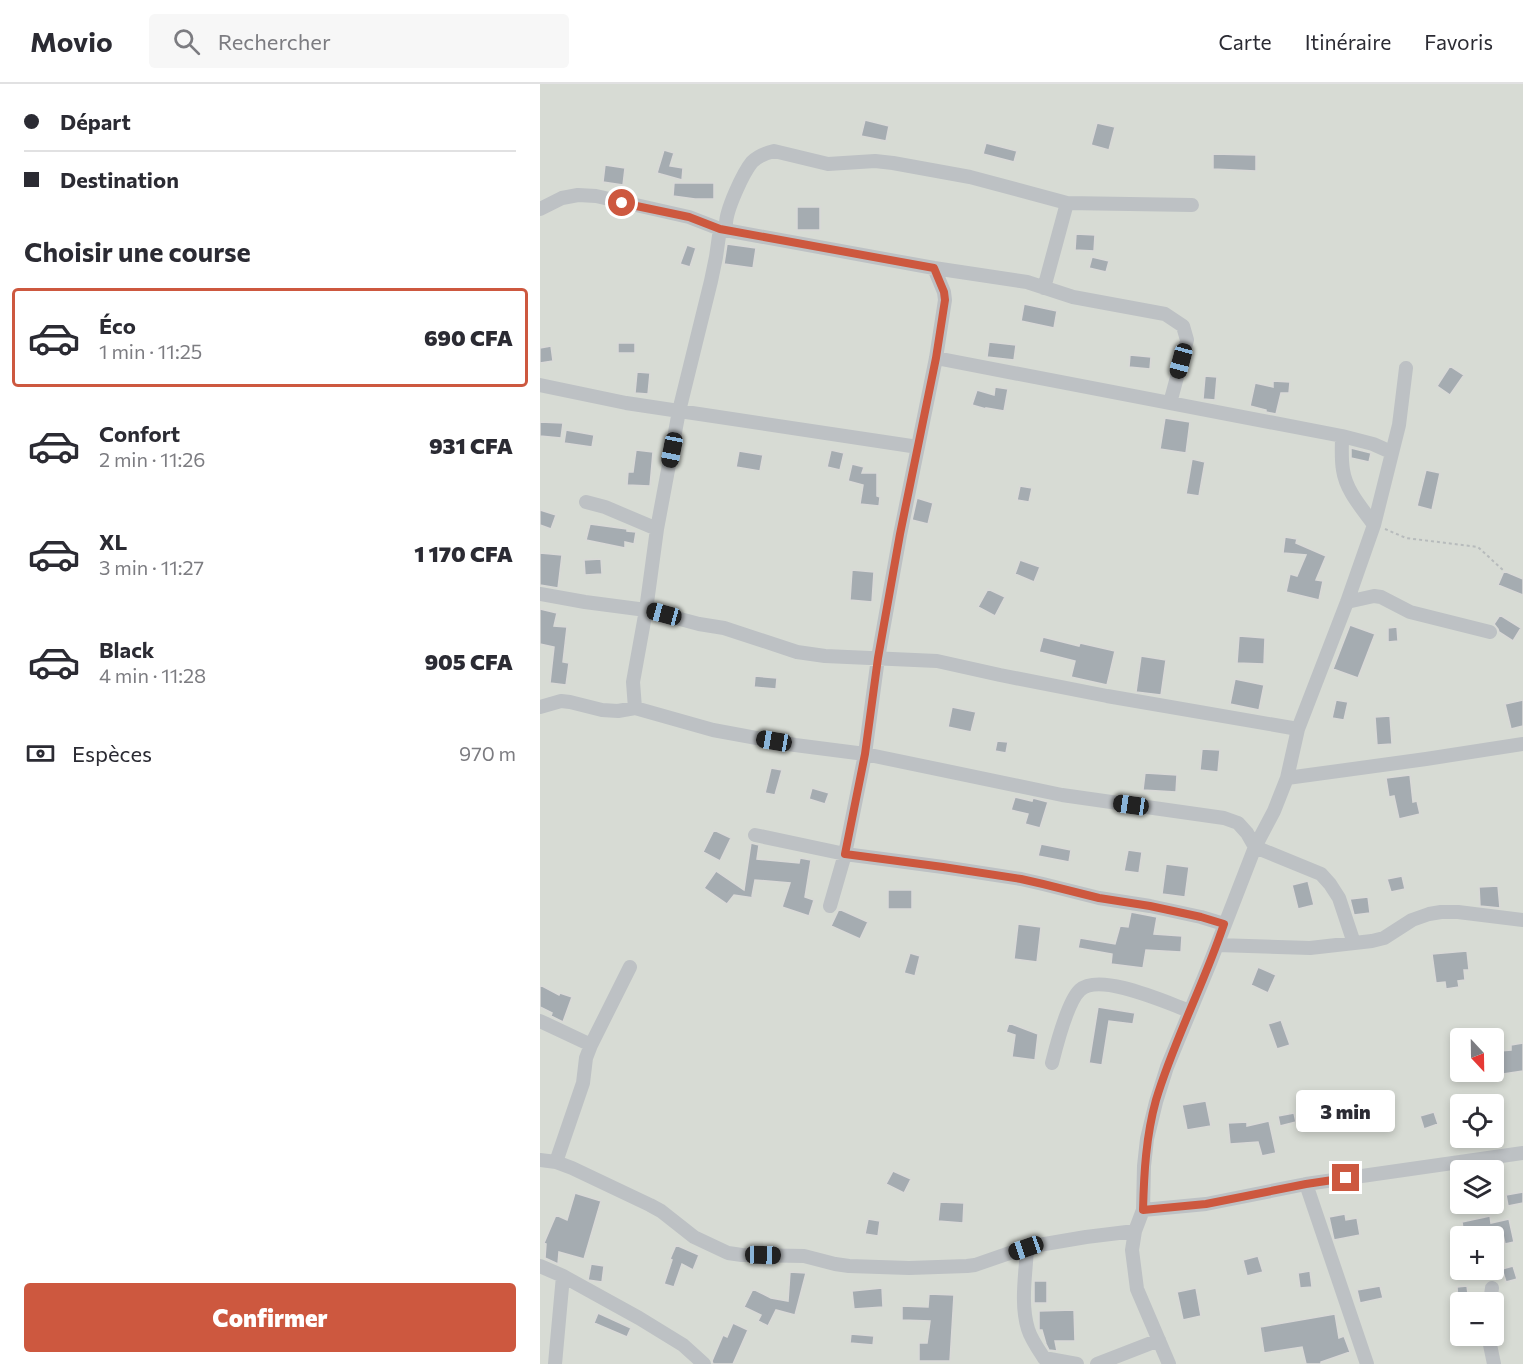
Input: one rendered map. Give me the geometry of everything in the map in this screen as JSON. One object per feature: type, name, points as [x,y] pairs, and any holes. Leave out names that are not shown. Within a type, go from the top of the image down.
[{"type":"street","points":[[635,708],[633,682],[657,529],[679,411],[711,281],[720,229],[726,224],[736,192],[753,162],[774,151],[828,164],[874,161],[894,163],[970,177],[1067,203],[1192,205]]},
{"type":"street","points":[[540,209],[562,198],[578,195],[596,196],[689,217],[720,229],[934,268],[1028,282],[1073,297],[1165,314],[1183,326],[1187,340],[1170,403]]},
{"type":"street","points":[[1044,288],[1067,203]]},
{"type":"street","points":[[830,906],[845,854],[865,754],[878,658],[900,534],[936,358],[945,300],[934,268]]},
{"type":"street","points":[[936,358],[1342,436],[1373,444],[1391,452]]},
{"type":"street","points":[[1169,1364],[1137,1289],[1132,1250],[1135,1231],[1143,1210],[1147,1139],[1167,1067],[1255,847],[1274,811],[1287,778],[1298,729],[1374,525],[1399,425],[1406,368]]},
{"type":"street","points":[[540,385],[626,403],[918,447]]},
{"type":"street","points":[[1342,436],[1343,470],[1347,483],[1355,500],[1374,525]]},
{"type":"street","points":[[586,502],[605,507],[657,529]]},
{"type":"street","points":[[540,594],[646,610],[724,628],[797,652],[825,656],[937,661],[1107,696],[1298,729]]},
{"type":"street","points":[[1347,602],[1374,596],[1381,597],[1410,612],[1490,632]]},
{"type":"street","points":[[540,706],[561,701],[602,710],[618,711],[635,708],[713,730],[795,745],[865,754],[1062,795],[1224,818],[1238,823],[1255,847],[1321,874],[1339,898],[1354,943]]},
{"type":"street","points":[[1287,778],[1523,744]]},
{"type":"street","points":[[755,835],[845,854],[1021,879],[1099,898],[1201,917],[1224,924]]},
{"type":"street","points":[[1217,945],[1310,948],[1372,941],[1384,938],[1412,920],[1441,912],[1523,920]]},
{"type":"street","points":[[556,1162],[583,1083],[586,1059],[591,1045],[630,967]]},
{"type":"street","points":[[1052,1064],[1060,1034],[1074,998],[1081,989],[1094,984],[1109,984],[1190,1011]]},
{"type":"street","points":[[540,1021],[591,1045]]},
{"type":"street","points":[[1143,1210],[1206,1204],[1306,1184],[1523,1153]]},
{"type":"street","points":[[540,1160],[556,1162],[572,1168],[661,1211],[694,1237],[728,1252],[742,1255],[804,1256],[849,1266],[975,1265],[1027,1247],[1135,1231]]},
{"type":"street","points":[[1306,1184],[1367,1364]]},
{"type":"street","points":[[1027,1247],[1024,1304],[1031,1336],[1044,1358],[1077,1364]]},
{"type":"street","points":[[540,1266],[563,1276],[639,1318],[683,1345],[704,1364]]},
{"type":"street","points":[[555,1364],[563,1276]]},
{"type":"street","points":[[1097,1364],[1159,1340]]},
{"type":"street","points":[[1490,1346],[1494,1364]]},
{"type":"path","points":[[1374,525],[1407,538],[1478,547],[1504,571]]},
{"type":"shaded area","points":[[540,84],[1523,84],[1523,1364],[540,1364]]},
{"type":"building","points":[[865,120],[889,126],[886,141],[861,136]]},
{"type":"building","points":[[1097,123],[1115,127],[1109,150],[1091,145]]},
{"type":"building","points":[[986,143],[1017,151],[1014,162],[983,154]]},
{"type":"building","points":[[664,150],[674,153],[670,166],[683,168],[682,180],[657,173]]},
{"type":"building","points":[[1213,154],[1256,155],[1256,171],[1213,169]]},
{"type":"building","points":[[605,165],[625,168],[623,185],[603,182]]},
{"type":"building","points":[[674,183],[714,183],[714,199],[673,196]]},
{"type":"building","points":[[797,207],[820,207],[820,230],[797,230]]},
{"type":"building","points":[[1076,234],[1095,235],[1094,251],[1075,250]]},
{"type":"building","points":[[727,244],[756,248],[753,268],[724,264]]},
{"type":"building","points":[[687,245],[696,248],[690,267],[680,264]]},
{"type":"building","points":[[1092,257],[1109,261],[1106,272],[1089,268]]},
{"type":"building","points":[[1024,304],[1057,311],[1054,328],[1021,321]]},
{"type":"building","points":[[989,342],[1016,345],[1014,360],[987,357]]},
{"type":"building","points":[[618,343],[635,343],[635,353],[618,353]]},
{"type":"building","points":[[551,346],[553,361],[540,363],[540,348]]},
{"type":"building","points":[[1130,355],[1151,357],[1150,369],[1129,367]]},
{"type":"building","points":[[1450,366],[1464,375],[1450,395],[1437,386]]},
{"type":"building","points":[[637,372],[650,373],[648,394],[635,393]]},
{"type":"building","points":[[1205,376],[1217,377],[1215,400],[1203,399]]},
{"type":"building","points":[[1273,381],[1290,382],[1289,393],[1281,393],[1276,414],[1250,406],[1255,383],[1273,387]]},
{"type":"building","points":[[995,387],[1008,389],[1004,411],[972,405],[977,390],[994,395]]},
{"type":"building","points":[[1165,418],[1190,422],[1186,453],[1160,449]]},
{"type":"building","points":[[540,422],[563,423],[561,438],[540,436]]},
{"type":"building","points":[[566,430],[594,435],[592,447],[564,443]]},
{"type":"building","points":[[1351,448],[1371,453],[1369,462],[1351,458]]},
{"type":"building","points":[[636,450],[653,452],[650,486],[627,485],[628,472],[633,472]]},
{"type":"building","points":[[831,450],[844,453],[840,470],[827,467]]},
{"type":"building","points":[[739,451],[763,455],[760,471],[736,467]]},
{"type":"building","points":[[1192,459],[1205,462],[1199,496],[1186,494]]},
{"type":"building","points":[[852,464],[864,467],[862,473],[877,473],[879,506],[860,504],[863,485],[848,481]]},
{"type":"building","points":[[1426,470],[1440,473],[1432,510],[1417,506]]},
{"type":"building","points":[[1020,486],[1032,488],[1029,502],[1017,500]]},
{"type":"building","points":[[917,498],[933,503],[928,524],[912,520]]},
{"type":"building","points":[[540,510],[556,515],[551,529],[540,525]]},
{"type":"building","points":[[590,524],[636,532],[634,544],[625,542],[625,548],[586,540]]},
{"type":"building","points":[[1285,537],[1297,539],[1296,543],[1326,556],[1316,580],[1323,581],[1319,600],[1286,592],[1290,574],[1297,576],[1306,555],[1283,553]]},
{"type":"building","points":[[540,553],[562,555],[558,588],[540,585]]},
{"type":"building","points":[[601,559],[602,574],[585,575],[584,560]]},
{"type":"building","points":[[1020,560],[1040,567],[1034,582],[1015,574]]},
{"type":"building","points":[[852,570],[874,572],[872,602],[850,600]]},
{"type":"building","points":[[1504,571],[1523,579],[1523,595],[1498,585]]},
{"type":"building","points":[[988,589],[1005,597],[995,616],[978,607]]},
{"type":"building","points":[[540,609],[557,613],[554,626],[567,627],[563,662],[569,663],[566,685],[550,683],[554,647],[540,644]]},
{"type":"building","points":[[1500,615],[1521,628],[1513,641],[1499,632],[1494,624]]},
{"type":"building","points":[[1350,625],[1375,634],[1358,678],[1333,669]]},
{"type":"building","points":[[1397,627],[1398,641],[1388,642],[1388,628]]},
{"type":"building","points":[[1239,636],[1265,638],[1264,664],[1237,663]]},
{"type":"building","points":[[1043,637],[1079,646],[1080,643],[1115,651],[1107,685],[1071,677],[1075,661],[1039,652]]},
{"type":"building","points":[[1141,656],[1166,660],[1161,695],[1136,692]]},
{"type":"building","points":[[755,676],[777,678],[776,689],[754,687]]},
{"type":"building","points":[[1235,679],[1264,685],[1259,710],[1230,704]]},
{"type":"building","points":[[1336,700],[1348,702],[1344,720],[1332,718]]},
{"type":"building","points":[[1523,700],[1523,726],[1511,729],[1505,704]]},
{"type":"building","points":[[952,707],[976,712],[971,732],[948,727]]},
{"type":"building","points":[[1390,716],[1392,744],[1377,745],[1375,717]]},
{"type":"building","points":[[997,741],[1008,742],[1006,753],[995,751]]},
{"type":"building","points":[[1202,749],[1220,750],[1218,772],[1200,770]]},
{"type":"building","points":[[771,768],[782,770],[775,795],[765,793]]},
{"type":"building","points":[[1145,773],[1177,775],[1176,792],[1143,790]]},
{"type":"building","points":[[1410,775],[1413,802],[1417,801],[1420,814],[1399,819],[1394,796],[1389,797],[1386,778]]},
{"type":"building","points":[[812,788],[829,793],[825,804],[809,799]]},
{"type":"building","points":[[1015,797],[1048,802],[1040,828],[1025,824],[1028,814],[1011,810]]},
{"type":"building","points":[[714,830],[731,838],[720,861],[703,852]]},
{"type":"building","points":[[751,843],[759,845],[757,859],[799,863],[800,858],[811,860],[805,897],[814,900],[809,916],[782,907],[790,883],[755,880],[752,896],[754,898],[734,895],[727,904],[704,888],[716,871],[744,890]]},
{"type":"building","points":[[1041,844],[1071,850],[1069,862],[1038,856]]},
{"type":"building","points":[[1128,850],[1142,852],[1139,873],[1124,871]]},
{"type":"building","points":[[1166,864],[1189,867],[1185,897],[1162,894]]},
{"type":"building","points":[[1402,876],[1405,889],[1391,892],[1387,879]]},
{"type":"building","points":[[1308,881],[1314,905],[1298,909],[1292,885]]},
{"type":"building","points":[[1498,886],[1500,908],[1480,906],[1479,887]]},
{"type":"building","points":[[888,890],[912,890],[912,909],[888,909]]},
{"type":"building","points":[[1368,897],[1370,913],[1354,915],[1350,899]]},
{"type":"building","points":[[839,909],[868,922],[860,939],[831,926]]},
{"type":"building","points":[[1131,912],[1157,917],[1154,934],[1182,936],[1181,952],[1146,950],[1143,968],[1111,964],[1112,954],[1078,948],[1080,938],[1115,944],[1120,926],[1128,927]]},
{"type":"building","points":[[1018,924],[1041,927],[1037,962],[1014,959]]},
{"type":"building","points":[[1467,951],[1469,970],[1464,970],[1465,980],[1458,981],[1459,987],[1446,989],[1445,982],[1436,983],[1432,954]]},
{"type":"building","points":[[910,953],[920,956],[915,976],[904,973]]},
{"type":"building","points":[[1258,967],[1276,975],[1268,993],[1251,985]]},
{"type":"building","points":[[540,985],[559,995],[560,993],[572,997],[563,1022],[540,1007]]},
{"type":"building","points":[[1098,1007],[1135,1013],[1133,1024],[1109,1021],[1102,1065],[1089,1063]]},
{"type":"building","points":[[1281,1020],[1290,1045],[1277,1049],[1268,1024]]},
{"type":"building","points":[[1009,1023],[1038,1034],[1035,1060],[1012,1057],[1015,1035],[1006,1032]]},
{"type":"building","points":[[1523,1043],[1523,1071],[1504,1074],[1504,1051],[1511,1050],[1511,1045]]},
{"type":"building","points":[[1206,1101],[1211,1126],[1187,1130],[1182,1105]]},
{"type":"building","points":[[1434,1112],[1438,1124],[1424,1129],[1420,1116]]},
{"type":"building","points":[[1294,1113],[1296,1122],[1280,1126],[1278,1116]]},
{"type":"building","points":[[1269,1121],[1276,1153],[1262,1156],[1258,1142],[1230,1144],[1228,1123],[1247,1122],[1247,1126]]},
{"type":"building","points":[[893,1171],[911,1179],[904,1193],[886,1184]]},
{"type":"building","points":[[1523,1192],[1523,1203],[1508,1206],[1506,1195]]},
{"type":"building","points":[[575,1193],[601,1201],[584,1259],[559,1252],[558,1264],[545,1258],[546,1244],[544,1243],[556,1215],[567,1220]]},
{"type":"building","points":[[940,1202],[964,1203],[963,1223],[938,1221]]},
{"type":"building","points":[[1345,1214],[1346,1220],[1357,1218],[1360,1235],[1334,1240],[1329,1217]]},
{"type":"building","points":[[1490,1216],[1491,1223],[1509,1219],[1514,1242],[1505,1244],[1504,1226],[1463,1226],[1462,1222]]},
{"type":"building","points":[[868,1219],[880,1221],[878,1236],[865,1234]]},
{"type":"building","points":[[676,1245],[699,1255],[693,1270],[682,1264],[674,1287],[664,1284]]},
{"type":"building","points":[[1258,1256],[1263,1272],[1247,1276],[1243,1260]]},
{"type":"building","points":[[591,1264],[604,1266],[602,1282],[588,1280]]},
{"type":"building","points":[[1513,1266],[1517,1279],[1506,1282],[1504,1268]]},
{"type":"building","points":[[1310,1271],[1312,1287],[1300,1288],[1298,1273]]},
{"type":"building","points":[[790,1272],[806,1273],[795,1315],[776,1310],[768,1326],[758,1321],[761,1315],[744,1307],[753,1289],[771,1298],[788,1301]]},
{"type":"building","points":[[1034,1281],[1047,1281],[1047,1303],[1034,1303]]},
{"type":"building","points":[[1380,1286],[1383,1298],[1360,1303],[1357,1290]]},
{"type":"building","points":[[1467,1286],[1468,1292],[1457,1292],[1457,1287]]},
{"type":"building","points":[[882,1288],[883,1307],[854,1309],[852,1291]]},
{"type":"building","points":[[1196,1288],[1201,1316],[1183,1320],[1177,1292]]},
{"type":"building","points":[[929,1294],[954,1295],[950,1361],[919,1361],[919,1343],[927,1343],[930,1321],[902,1320],[902,1306],[928,1307]]},
{"type":"building","points":[[1074,1310],[1075,1341],[1055,1341],[1057,1351],[1049,1350],[1042,1330],[1039,1330],[1039,1311]]},
{"type":"building","points":[[598,1313],[631,1328],[627,1337],[594,1323]]},
{"type":"building","points":[[1335,1314],[1339,1338],[1344,1336],[1350,1352],[1321,1362],[1321,1364],[1306,1364],[1302,1347],[1264,1353],[1260,1327]]},
{"type":"building","points":[[733,1323],[748,1330],[733,1364],[713,1364],[712,1361],[723,1335],[727,1337]]},
{"type":"building","points":[[851,1334],[874,1336],[873,1345],[850,1343]]},
{"type":"route","points":[[622,203],[689,217],[720,229],[934,268],[945,300],[936,358],[900,534],[878,658],[865,754],[845,854],[1021,879],[1099,898],[1201,917],[1224,924],[1167,1067],[1156,1102],[1147,1139],[1143,1210],[1206,1204],[1346,1178]]}]
